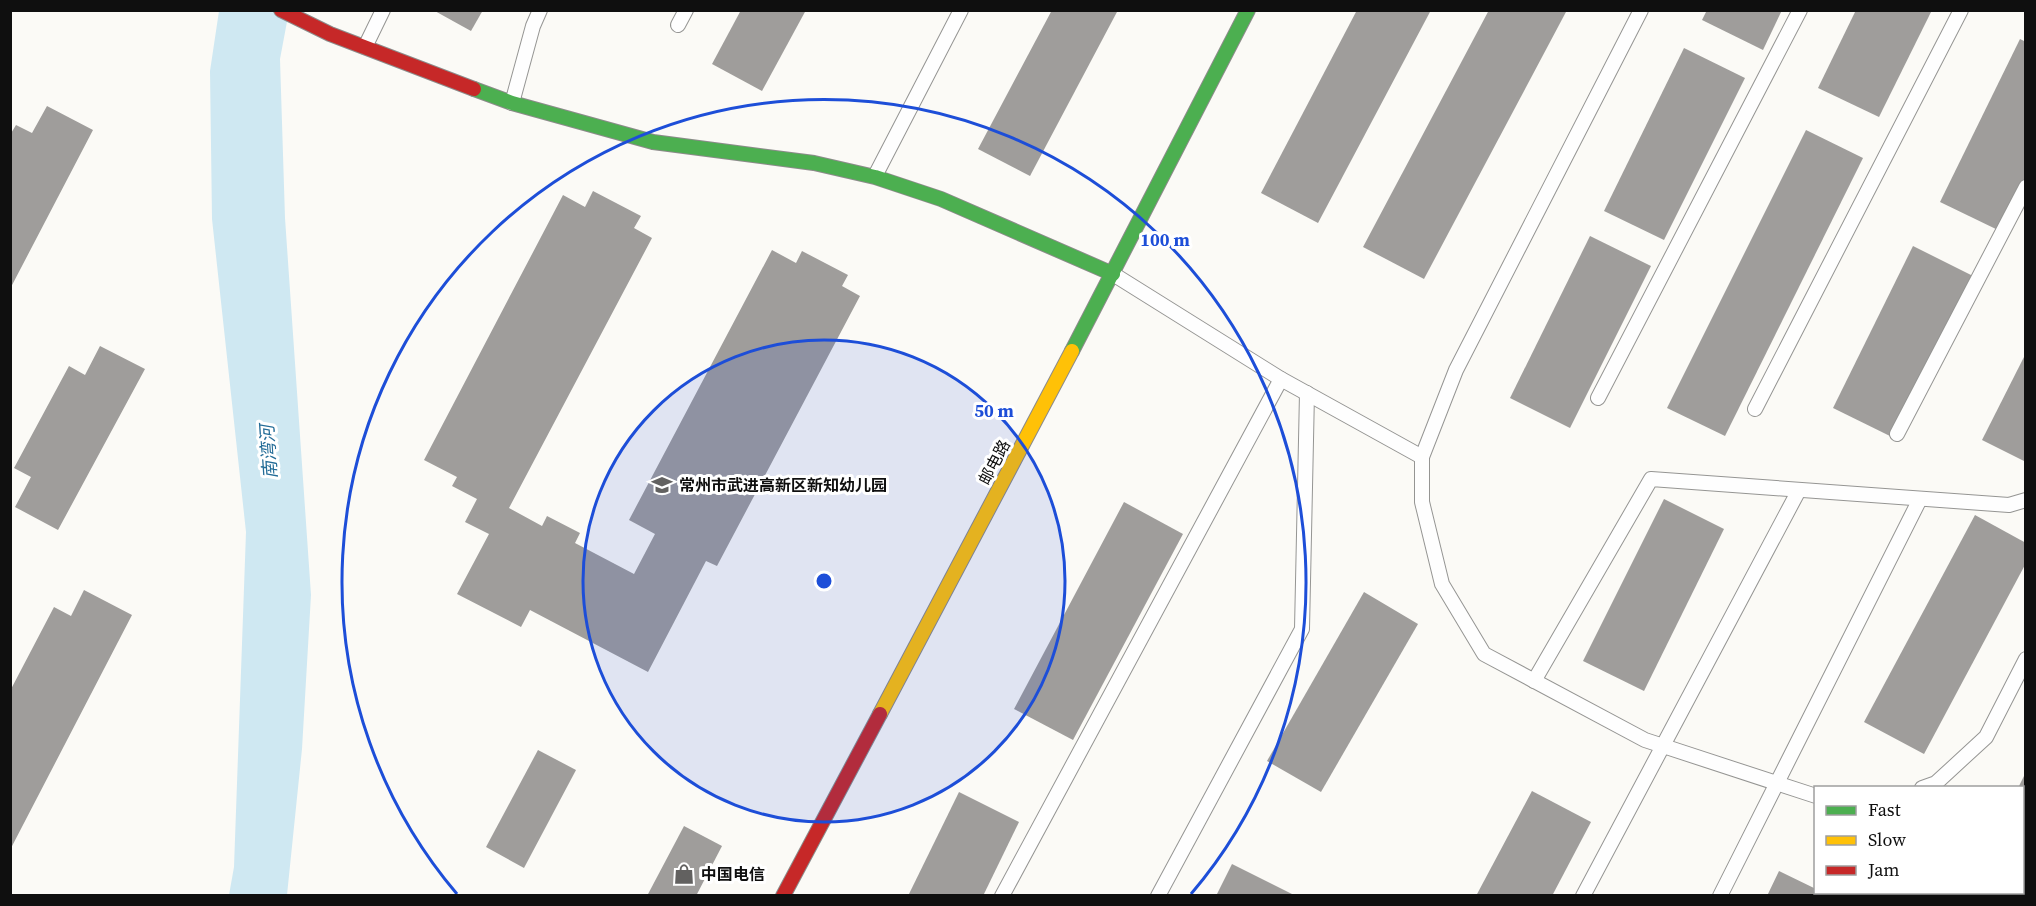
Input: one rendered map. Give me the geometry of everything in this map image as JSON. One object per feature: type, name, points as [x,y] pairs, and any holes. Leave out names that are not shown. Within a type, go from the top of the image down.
[{"type":"street","points":[[281,10],[330,34],[512,104],[653,142],[814,163],[875,177],[941,199],[1113,274]]},
{"type":"street","name":"邮电路","points":[[783,896],[1113,274],[1248,10]]},
{"type":"lane","points":[[365,47],[383,10]]},
{"type":"lane","points":[[512,104],[533,26],[540,10]]},
{"type":"lane","points":[[678,25],[686,10]]},
{"type":"lane","points":[[875,177],[961,10]]},
{"type":"lane","points":[[1641,10],[1456,370],[1422,457],[1422,502],[1442,584],[1484,654],[1645,740],[1814,796]]},
{"type":"lane","points":[[1598,398],[1800,10]]},
{"type":"lane","points":[[1755,410],[1961,10]]},
{"type":"lane","points":[[1897,434],[2025,187]]},
{"type":"lane","points":[[1113,274],[1281,379],[1422,457]]},
{"type":"lane","points":[[1002,896],[1281,379]]},
{"type":"lane","points":[[1158,896],[1302,629],[1307,393]]},
{"type":"lane","points":[[1534,681],[1651,479],[2009,505],[2025,500]]},
{"type":"lane","points":[[1583,896],[1799,490]]},
{"type":"lane","points":[[1720,896],[1920,499]]},
{"type":"lane","points":[[1931,786],[1986,737],[2025,659]]},
{"type":"water","name":"南湾河","points":[[219,11],[289,11],[280,59],[285,218],[311,595],[302,749],[287,895],[229,895],[234,867],[246,532],[212,219],[210,71]]},
{"type":"building","points":[[433,10],[483,10],[471,31]]},
{"type":"building","points":[[741,10],[806,10],[762,91],[712,64]]},
{"type":"building","points":[[1052,10],[1118,10],[1030,176],[978,149]]},
{"type":"building","points":[[1357,10],[1431,10],[1318,223],[1261,193]]},
{"type":"building","points":[[1489,10],[1567,10],[1424,279],[1363,247]]},
{"type":"building","points":[[1707,10],[1782,10],[1763,50],[1702,20]]},
{"type":"building","points":[[1856,10],[1932,10],[1879,117],[1818,88]]},
{"type":"building","points":[[2020,39],[2026,42],[2026,180],[2000,231],[1940,202]]},
{"type":"building","points":[[1684,48],[1745,78],[1664,240],[1604,211]]},
{"type":"building","points":[[47,106],[93,130],[10,289],[10,135],[16,125],[32,133]]},
{"type":"building","points":[[1806,130],[1863,158],[1725,436],[1667,408]]},
{"type":"building","points":[[593,191],[641,216],[634,228],[652,238],[509,508],[542,526],[547,516],[580,533],[575,543],[634,574],[655,534],[629,520],[772,250],[796,263],[802,251],[848,275],[842,286],[860,296],[717,566],[706,561],[648,672],[530,610],[521,627],[457,594],[489,534],[465,522],[477,499],[452,486],[457,477],[424,460],[563,195],[585,207]]},
{"type":"building","points":[[1590,236],[1651,266],[1570,428],[1510,398]]},
{"type":"building","points":[[1913,246],[1973,276],[1894,438],[1833,408]]},
{"type":"building","points":[[100,346],[145,369],[58,530],[15,507],[31,477],[14,468],[69,366],[85,375]]},
{"type":"building","points":[[2026,353],[2026,462],[1982,440]]},
{"type":"building","points":[[1664,499],[1724,529],[1644,691],[1583,661]]},
{"type":"building","points":[[1124,502],[1183,534],[1073,740],[1014,709]]},
{"type":"building","points":[[1975,515],[2026,543],[2026,563],[1924,754],[1864,722]]},
{"type":"building","points":[[84,590],[132,615],[10,850],[10,691],[54,607],[71,616]]},
{"type":"building","points":[[1364,592],[1418,624],[1321,792],[1267,761]]},
{"type":"building","points":[[538,750],[576,770],[524,868],[486,847]]},
{"type":"building","points":[[2026,772],[2026,896],[1965,896],[1966,894],[2024,894],[2024,786],[2019,786]]},
{"type":"building","points":[[1532,791],[1591,822],[1552,896],[1476,896]]},
{"type":"building","points":[[959,792],[1019,822],[983,896],[908,896]]},
{"type":"building","points":[[684,826],[722,846],[696,896],[647,896]]},
{"type":"building","points":[[1232,864],[1292,894],[1292,896],[1216,896]]},
{"type":"building","points":[[1779,871],[1814,888],[1814,894],[1829,896],[1767,896]]},
{"type":"traffic: fast","points":[[1072,351],[1248,10]]},
{"type":"traffic: fast","points":[[474,89],[512,103],[653,142],[814,163],[875,177],[941,199],[1113,274]]},
{"type":"traffic: slow","points":[[880,714],[1072,351]]},
{"type":"traffic: jam","points":[[281,10],[330,34],[474,89]]},
{"type":"traffic: jam","points":[[783,896],[880,714]]},
{"type":"place","name":"常州市武进高新区新知幼儿园","points":[[662,485]]},
{"type":"place","name":"中国电信","points":[[684,874]]}]
